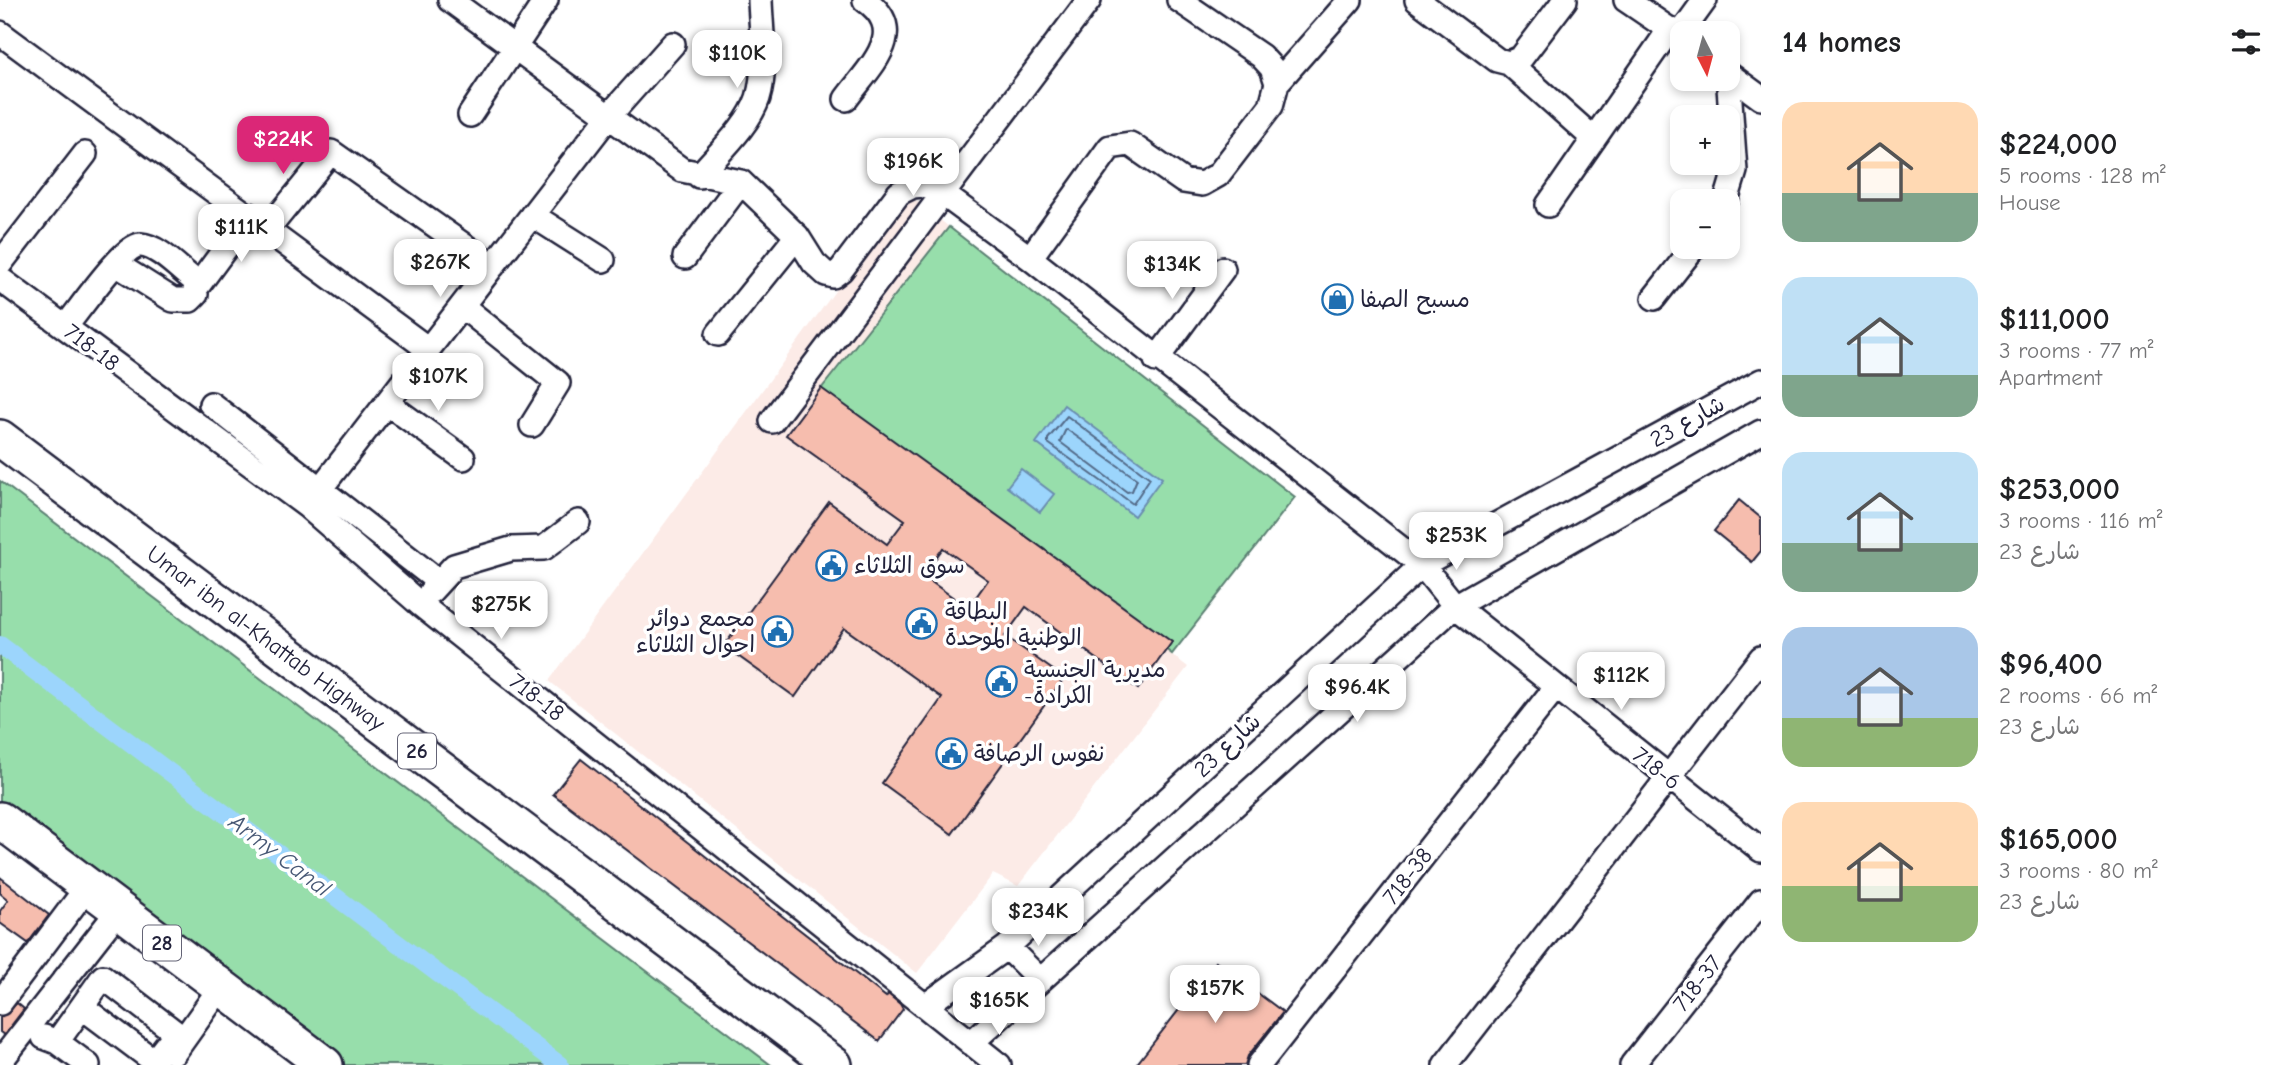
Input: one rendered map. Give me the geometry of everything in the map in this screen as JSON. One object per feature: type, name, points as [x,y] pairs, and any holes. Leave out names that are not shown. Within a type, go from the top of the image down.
[{"type":"highway","name":"Umar ibn al-Khattab Highway","points":[[0,438],[834,1065]]},
{"type":"highway","name":"28","points":[[0,820],[325,1065]]},
{"type":"street","points":[[450,0],[682,170],[699,176],[728,177],[741,182],[797,236],[814,263],[826,274],[833,276],[841,271],[898,193],[923,185],[943,194]]},
{"type":"street","points":[[470,115],[546,0]]},
{"type":"street","points":[[699,176],[746,120],[757,99],[761,76],[760,0]]},
{"type":"street","points":[[846,99],[881,51],[888,31],[881,11],[865,0]]},
{"type":"street","points":[[772,421],[1089,0]]},
{"type":"street","points":[[1179,0],[1261,56],[1272,68],[1277,83]]},
{"type":"street","points":[[1030,258],[1110,147],[1130,144],[1183,181],[1195,184],[1208,182],[1218,175],[1271,106],[1277,83],[1350,0]]},
{"type":"street","points":[[1417,0],[1497,60],[1509,63],[1594,139]]},
{"type":"street","points":[[1509,63],[1521,58],[1565,0]]},
{"type":"street","points":[[1626,0],[1670,29]]},
{"type":"street","points":[[1688,21],[1706,0]]},
{"type":"street","points":[[0,33],[428,349]]},
{"type":"street","points":[[1548,205],[1594,139],[1670,43]]},
{"type":"street","points":[[314,498],[608,117],[673,44]]},
{"type":"street","points":[[1740,82],[1761,98]]},
{"type":"street","points":[[1729,91],[1735,172],[1730,189]]},
{"type":"street","points":[[116,264],[173,300],[190,300],[196,294],[197,287],[331,152],[493,266]]},
{"type":"street","points":[[0,264],[85,154]]},
{"type":"street","points":[[685,257],[741,182]]},
{"type":"street","name":"718-6","points":[[943,194],[1030,258],[1422,565],[1455,606],[1761,850]]},
{"type":"street","points":[[532,215],[603,260]]},
{"type":"street","points":[[718,334],[797,236]]},
{"type":"street","points":[[65,327],[130,248],[142,245],[153,250],[185,273],[197,287]]},
{"type":"street","points":[[1654,298],[1685,259]]},
{"type":"street","points":[[1156,359],[1223,269]]},
{"type":"street","name":"718-18","points":[[0,279],[65,327],[314,498],[421,605],[999,1065]]},
{"type":"street","points":[[462,306],[558,383],[532,425]]},
{"type":"street","name":"شارع 23","points":[[925,1006],[1007,947],[1422,565],[1761,381]]},
{"type":"street","points":[[387,403],[463,458]]},
{"type":"street","points":[[211,404],[314,498],[438,581]]},
{"type":"street","name":"شارع 23","points":[[971,1043],[1455,606],[1761,432]]},
{"type":"street","points":[[421,605],[438,581],[454,566],[481,556],[511,550],[544,548],[578,522]]},
{"type":"street","points":[[1446,1065],[1667,776],[1761,658]]},
{"type":"street","name":"718-38","points":[[1259,1065],[1555,688]]},
{"type":"street","points":[[0,1003],[88,886]]},
{"type":"street","name":"718-37","points":[[1632,1065],[1761,901]]},
{"type":"street","points":[[0,1062],[119,910]]},
{"type":"street","points":[[50,936],[81,960]]},
{"type":"street","points":[[1007,947],[1039,979]]},
{"type":"street","points":[[165,1065],[221,987]]},
{"type":"street","points":[[57,1042],[82,1007]]},
{"type":"street","points":[[29,1028],[57,1042],[88,1065]]},
{"type":"shaded area","points":[[907,193],[949,227],[822,389],[1188,667],[1018,886],[993,874],[917,973],[549,681]]},
{"type":"green space","points":[[949,227],[1295,497],[1172,654],[821,389]]},
{"type":"green space","points":[[0,481],[771,1065],[338,1065],[0,811]]},
{"type":"water","points":[[1064,405],[1162,478],[1134,516],[1036,443]]},
{"type":"water","points":[[1021,469],[1054,494],[1040,512],[1007,487]]},
{"type":"building","points":[[821,388],[1172,642],[1138,689],[1026,607],[1005,636],[1064,678],[952,834],[882,783],[942,698],[844,628],[795,697],[724,646],[829,502],[887,544],[905,520],[786,435]],"holes":[[[943,548],[988,580],[968,608],[923,576]]]},
{"type":"building","points":[[1739,500],[1761,518],[1761,551],[1752,562],[1714,531]]},
{"type":"building","points":[[581,759],[886,997],[888,994],[900,1004],[903,1009],[879,1041],[553,794]]},
{"type":"building","points":[[0,877],[49,915],[28,943],[0,923],[0,911],[8,900],[0,893]]},
{"type":"building","points":[[1216,962],[1283,1012],[1248,1056],[1245,1065],[1136,1065]]},
{"type":"building","points":[[17,1003],[24,1009],[4,1035],[0,1032],[0,1018]]},
{"type":"waterway","name":"Army Canal","points":[[0,645],[560,1065]]},
{"type":"place","name":"مسبح الصفا","points":[[1337,299]]},
{"type":"place","name":"سوق الثلاثاء","points":[[831,565]]},
{"type":"place","name":"البطاقة الوطنية الموحدة","points":[[922,624]]},
{"type":"place","name":"مجمع دوائر احوال الثلاثاء","points":[[778,631]]},
{"type":"place","name":"مديرية الجنسية -الكرادة","points":[[1001,682]]},
{"type":"place","name":"نفوس الرصافة","points":[[951,753]]}]
